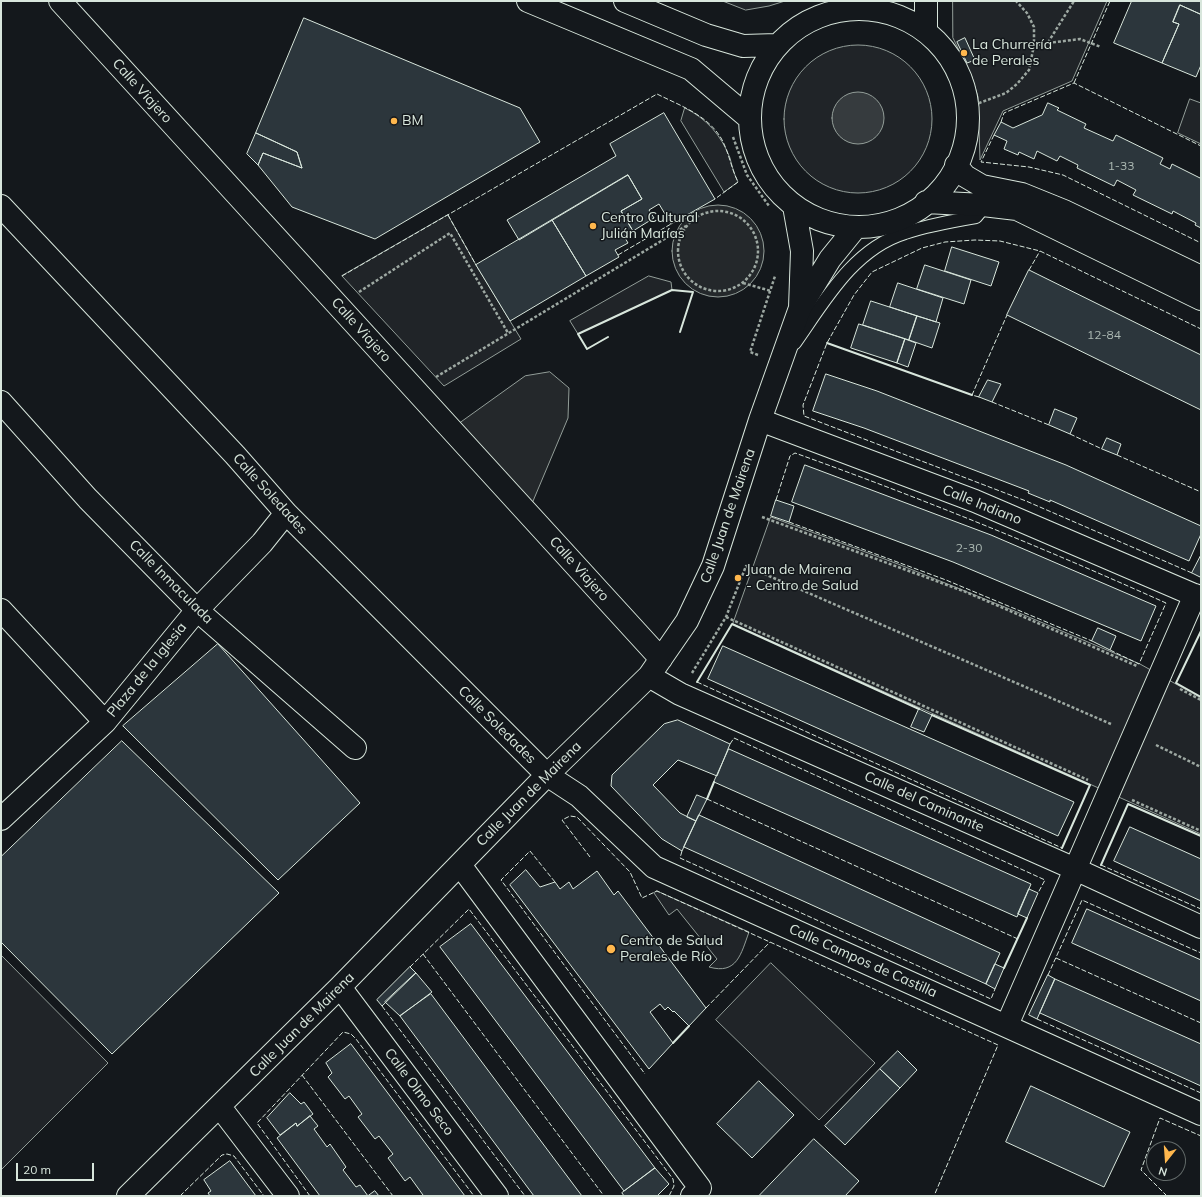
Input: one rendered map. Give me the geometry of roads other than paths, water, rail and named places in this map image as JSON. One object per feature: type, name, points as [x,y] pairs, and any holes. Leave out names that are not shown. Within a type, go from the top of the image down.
[{"type":"street","name":"Calle Viajero","points":[[60,1],[451,429],[655,668]]},
{"type":"street","points":[[528,1],[691,69],[749,118]]},
{"type":"street","points":[[625,1],[706,34],[743,46],[777,45]]},
{"type":"street","points":[[926,1],[926,31]]},
{"type":"street","points":[[873,5],[899,16],[926,31],[949,56],[964,86],[968,119],[963,152],[947,182],[920,208],[886,224],[856,227],[820,220],[794,206],[770,182],[760,164],[754,152],[749,118],[752,90],[763,64],[777,45],[806,21],[837,10],[873,5]]},
{"type":"street","points":[[956,165],[965,176],[982,186],[1022,194],[1064,210],[1201,277]]},
{"type":"street","points":[[926,202],[986,205],[1017,209],[1201,299]]},
{"type":"street","name":"Calle Soledades","points":[[1,206],[235,455],[286,513],[547,775]]},
{"type":"street","name":"Calle Juan de Mairena","points":[[794,206],[802,251],[800,308]]},
{"type":"street","name":"Calle Juan de Mairena","points":[[128,1196],[220,1107],[340,987],[547,775],[655,668],[687,621],[713,566],[760,420],[800,308],[830,259],[856,227]]},
{"type":"street","name":"Calle Inmaculada","points":[[1,402],[88,499],[197,610],[355,748]]},
{"type":"street","name":"Calle Indiano","points":[[760,420],[975,501],[1198,596]]},
{"type":"street","name":"Plaza de la Iglesia","points":[[1,819],[105,722],[197,610],[262,543],[286,513]]},
{"type":"street","points":[[1007,1025],[1134,734],[1198,596]]},
{"type":"street","points":[[1,610],[105,722]]},
{"type":"street","name":"Calle del Caminante","points":[[655,668],[680,694],[1075,869],[1201,927]]},
{"type":"street","name":"Calle Campos de Castilla","points":[[547,775],[580,796],[654,867],[1007,1025],[1201,1114]]},
{"type":"street","points":[[460,865],[700,1188],[692,1196]]},
{"type":"street","name":"Calle Olmo Seco","points":[[340,987],[497,1196]]},
{"type":"street","points":[[220,1107],[288,1196]]},
{"type":"lane","points":[[780,364],[843,275],[873,249],[903,233],[935,224],[976,217],[986,205]]},
{"type":"place","name":"La Churrería de Perales","points":[[964,53]]},
{"type":"place","name":"BM","points":[[394,121]]},
{"type":"place","name":"Centro Cultural Julián Marías","points":[[593,226]]},
{"type":"place","name":"Juan de Mairena - Centro de Salud","points":[[738,578]]},
{"type":"place","name":"Centro de Salud Perales de Río","points":[[611,949]]}]
